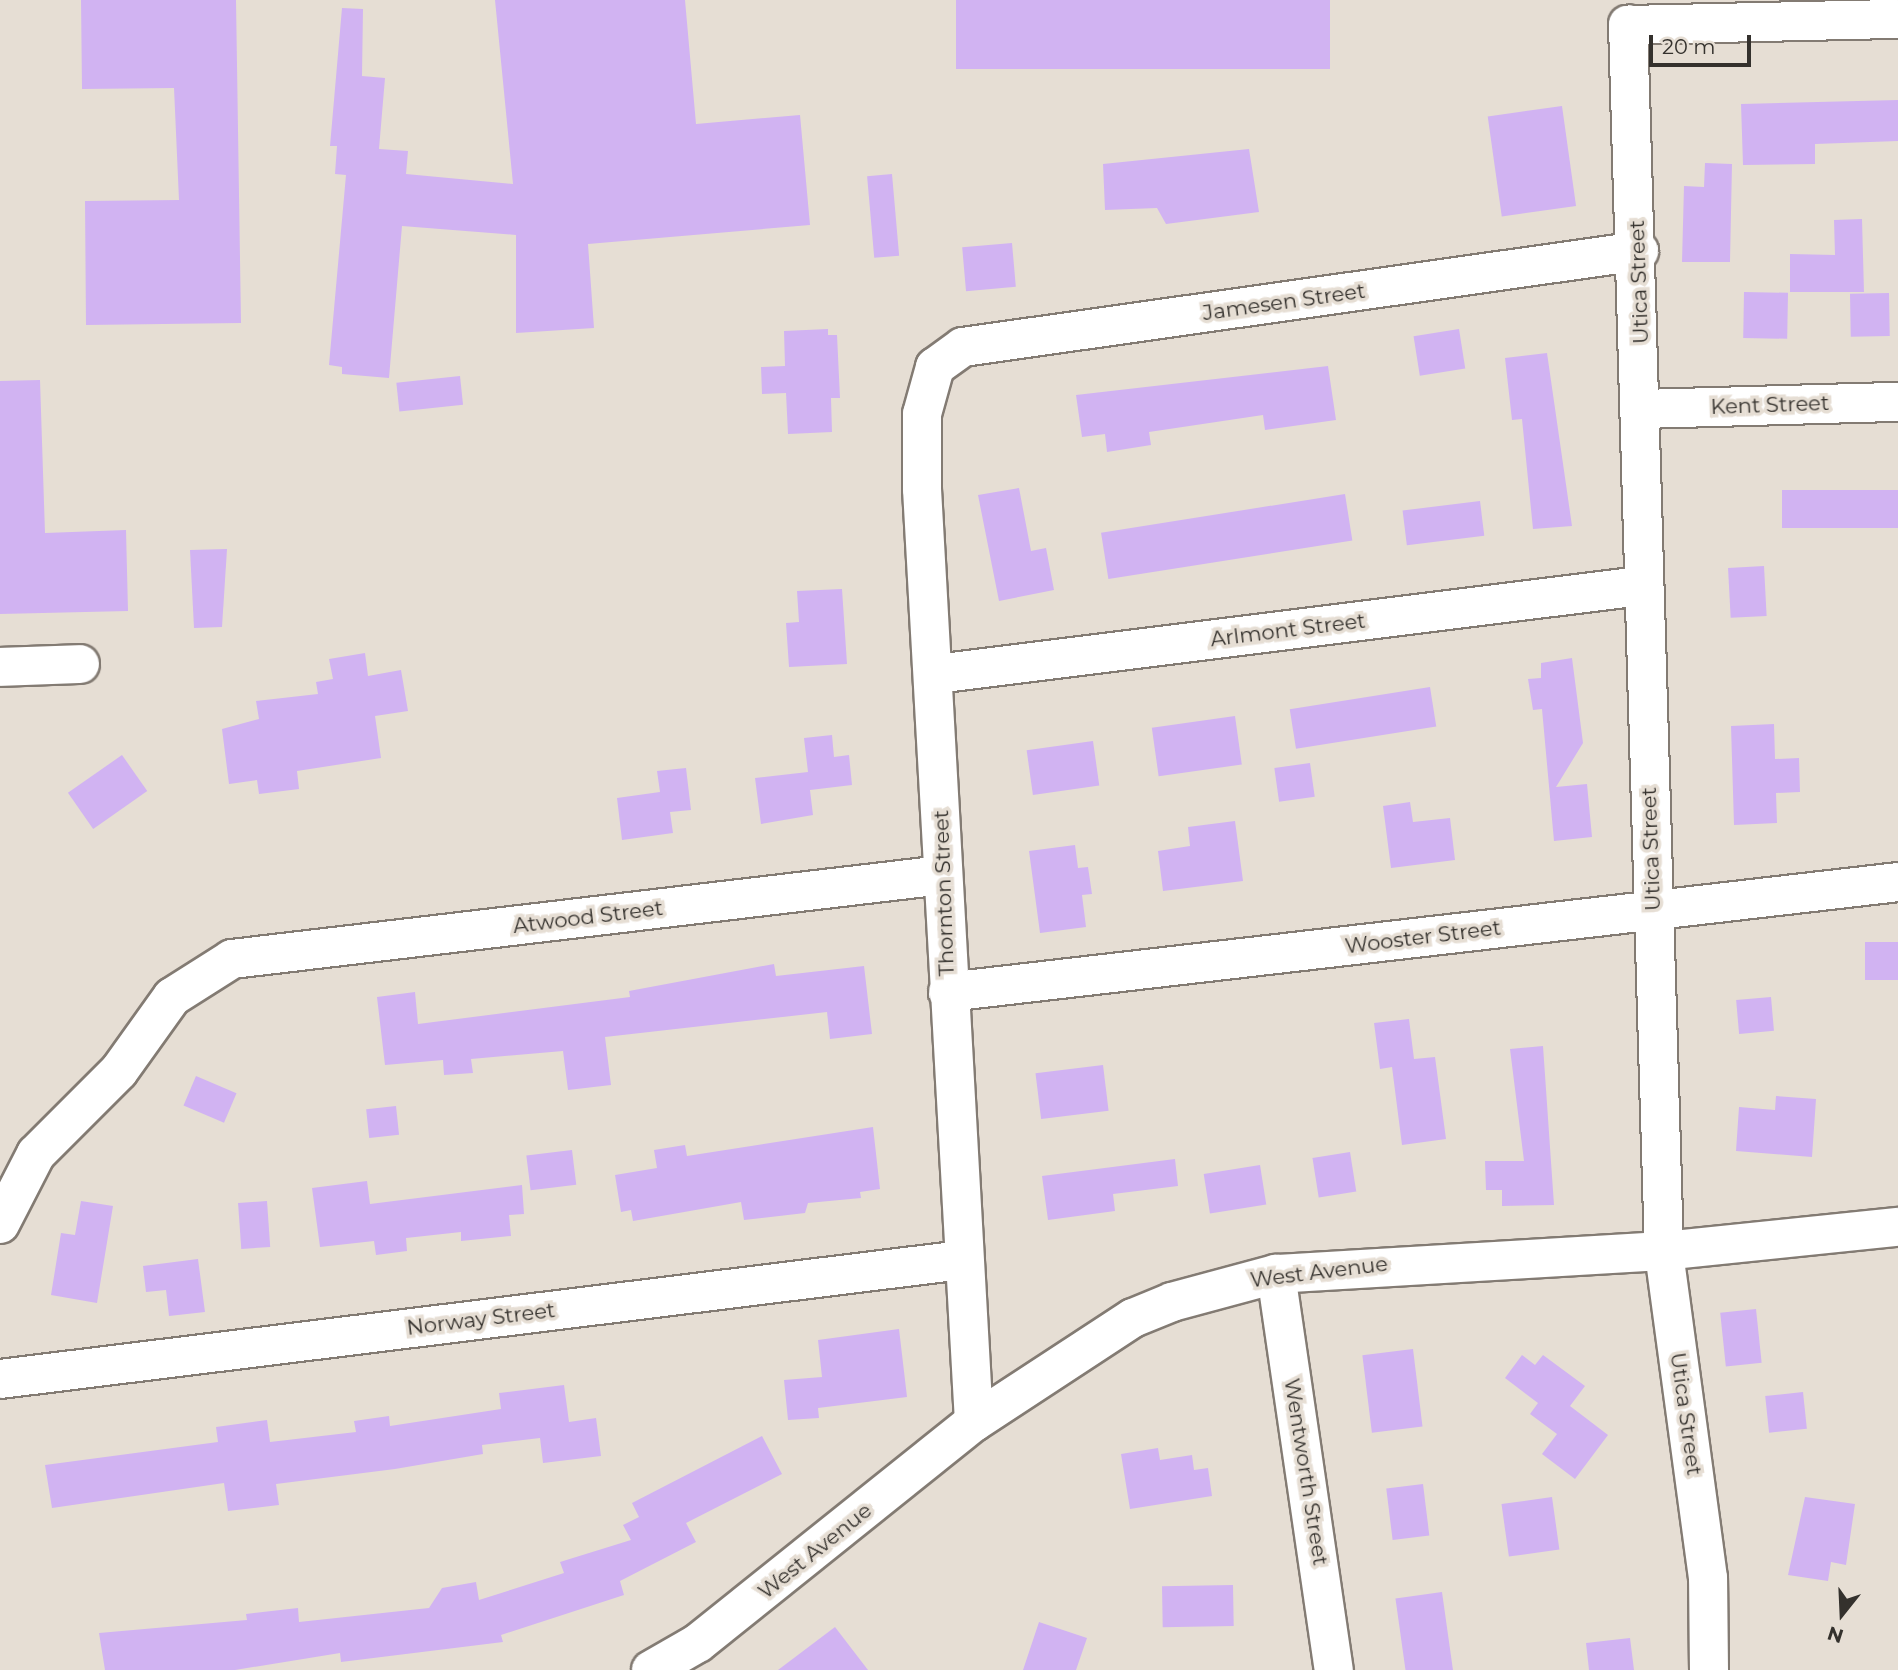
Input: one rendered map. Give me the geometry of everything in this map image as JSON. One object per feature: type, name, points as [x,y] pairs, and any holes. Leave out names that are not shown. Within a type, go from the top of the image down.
[{"type":"street","name":"Utica Street","points":[[1709,1670],[1708,1578],[1664,1251],[1641,586],[1639,251],[1628,25],[1898,19]]},
{"type":"street","name":"Jamesen Street","points":[[935,367],[963,347],[1639,251]]},
{"type":"street","name":"Thornton Street","points":[[935,367],[922,414],[922,489],[936,674],[948,992],[962,1260],[974,1422]]},
{"type":"street","name":"Kent Street","points":[[1642,409],[1898,402]]},
{"type":"street","name":"Arlmont Street","points":[[936,674],[1641,586]]},
{"type":"street","points":[[0,667],[80,664]]},
{"type":"street","name":"Atwood Street","points":[[0,1224],[36,1154],[119,1071],[172,997],[232,959],[943,876]]},
{"type":"street","name":"Wooster Street","points":[[948,992],[1653,908],[1898,882]]},
{"type":"street","name":"West Avenue","points":[[651,1670],[698,1643],[974,1422],[1133,1318],[1213,1288],[1276,1274],[1664,1251],[1898,1227]]},
{"type":"street","name":"Norway Street","points":[[0,1379],[962,1260]]},
{"type":"street","name":"Wentworth Street","points":[[1276,1274],[1334,1670]]},
{"type":"building","points":[[81,0],[236,0],[241,323],[86,325],[85,201],[179,200],[174,88],[82,89]]},
{"type":"building","points":[[495,0],[685,0],[696,124],[800,115],[810,225],[588,244],[594,328],[516,333],[516,235],[402,226],[389,378],[342,374],[342,367],[329,365],[346,175],[335,174],[337,146],[330,146],[342,8],[363,9],[362,76],[385,78],[379,149],[408,151],[406,174],[513,184]]},
{"type":"building","points":[[956,0],[1330,0],[1330,69],[956,69]]},
{"type":"building","points":[[1898,100],[1898,141],[1815,144],[1815,164],[1743,165],[1741,104]]},
{"type":"building","points":[[1562,106],[1576,206],[1502,216],[1488,116]]},
{"type":"building","points":[[1249,149],[1259,212],[1166,224],[1157,208],[1105,210],[1103,164]]},
{"type":"building","points":[[1705,163],[1732,164],[1730,262],[1682,262],[1684,186],[1704,187]]},
{"type":"building","points":[[892,174],[899,256],[874,258],[867,176]]},
{"type":"building","points":[[1862,219],[1864,292],[1790,292],[1790,254],[1835,255],[1834,220]]},
{"type":"building","points":[[1012,243],[1016,287],[966,291],[962,247]]},
{"type":"building","points":[[1744,292],[1788,293],[1787,339],[1743,338]]},
{"type":"building","points":[[1889,293],[1890,336],[1851,337],[1850,294]]},
{"type":"building","points":[[828,329],[828,335],[837,335],[840,398],[831,398],[832,432],[788,434],[786,393],[762,394],[761,367],[785,366],[784,331]]},
{"type":"building","points":[[1459,329],[1465,369],[1420,376],[1414,336]]},
{"type":"building","points":[[1547,353],[1572,526],[1533,529],[1522,419],[1512,420],[1505,358]]},
{"type":"building","points":[[1328,366],[1336,420],[1265,430],[1263,415],[1149,432],[1151,445],[1107,452],[1105,434],[1082,437],[1076,395]]},
{"type":"building","points":[[460,376],[463,405],[399,412],[396,383]]},
{"type":"building","points":[[40,380],[45,533],[126,530],[128,611],[0,614],[0,381]]},
{"type":"building","points":[[1019,488],[1031,551],[1046,548],[1054,590],[999,601],[978,495]]},
{"type":"building","points":[[1782,490],[1898,490],[1898,528],[1782,528]]},
{"type":"building","points":[[1345,494],[1352,540],[1108,579],[1101,533]]},
{"type":"building","points":[[1480,501],[1484,536],[1407,545],[1403,511]]},
{"type":"building","points":[[227,549],[222,627],[194,628],[190,550]]},
{"type":"building","points":[[1764,566],[1767,616],[1731,618],[1728,568]]},
{"type":"building","points":[[842,589],[847,664],[789,667],[786,623],[799,622],[797,591]]},
{"type":"building","points":[[365,653],[368,676],[401,670],[408,711],[375,716],[381,758],[297,771],[299,789],[259,794],[257,780],[229,784],[222,729],[259,719],[256,701],[318,694],[316,682],[333,679],[329,659]]},
{"type":"building","points":[[1572,658],[1583,743],[1556,787],[1587,784],[1592,837],[1554,841],[1542,709],[1533,710],[1528,679],[1541,678],[1541,663]]},
{"type":"building","points":[[1430,687],[1436,727],[1296,749],[1290,709]]},
{"type":"building","points":[[1235,716],[1242,765],[1159,776],[1152,728]]},
{"type":"building","points":[[1774,724],[1775,759],[1799,758],[1800,792],[1776,793],[1777,823],[1734,825],[1731,726]]},
{"type":"building","points":[[832,735],[834,757],[849,755],[852,785],[810,790],[809,782],[813,815],[761,824],[755,778],[808,772],[804,738]]},
{"type":"building","points":[[1093,741],[1099,786],[1033,795],[1027,750]]},
{"type":"building","points":[[122,755],[147,791],[93,829],[68,793]]},
{"type":"building","points":[[1310,763],[1315,797],[1279,802],[1274,768]]},
{"type":"building","points":[[686,768],[691,810],[670,812],[673,833],[622,840],[617,798],[660,792],[657,771]]},
{"type":"building","points":[[1410,802],[1413,822],[1450,818],[1455,860],[1391,868],[1383,806]]},
{"type":"building","points":[[1235,821],[1243,881],[1163,891],[1158,851],[1190,846],[1188,827]]},
{"type":"building","points":[[1075,845],[1078,868],[1088,867],[1092,894],[1082,895],[1086,927],[1040,933],[1029,851]]},
{"type":"building","points":[[1865,942],[1898,942],[1898,980],[1865,980]]},
{"type":"building","points":[[774,964],[776,976],[864,966],[872,1034],[830,1039],[827,1012],[605,1037],[611,1085],[568,1090],[563,1051],[471,1059],[473,1073],[444,1075],[443,1060],[385,1065],[377,997],[415,992],[418,1024],[630,997],[629,991]]},
{"type":"building","points":[[1771,997],[1774,1031],[1739,1034],[1736,1000]]},
{"type":"building","points":[[1409,1019],[1414,1059],[1435,1057],[1446,1139],[1402,1145],[1392,1067],[1380,1069],[1374,1023]]},
{"type":"building","points":[[1543,1046],[1554,1205],[1502,1206],[1502,1190],[1486,1190],[1485,1161],[1524,1161],[1510,1049]]},
{"type":"building","points":[[1103,1065],[1109,1111],[1041,1119],[1036,1073]]},
{"type":"building","points":[[196,1076],[237,1093],[224,1123],[183,1105]]},
{"type":"building","points":[[1776,1096],[1816,1099],[1812,1157],[1736,1151],[1739,1107],[1775,1110]]},
{"type":"building","points":[[396,1106],[399,1135],[369,1138],[366,1109]]},
{"type":"building","points":[[873,1127],[880,1189],[860,1192],[861,1198],[808,1203],[805,1213],[744,1220],[741,1202],[633,1221],[631,1210],[621,1212],[615,1175],[657,1168],[654,1150],[685,1145],[687,1156]]},
{"type":"building","points":[[572,1150],[576,1185],[531,1190],[526,1156]]},
{"type":"building","points":[[1350,1152],[1356,1192],[1319,1197],[1312,1158]]},
{"type":"building","points":[[1175,1159],[1178,1186],[1113,1194],[1115,1211],[1048,1220],[1042,1176]]},
{"type":"building","points":[[1260,1165],[1266,1205],[1210,1213],[1204,1174]]},
{"type":"building","points":[[367,1181],[370,1204],[522,1185],[524,1214],[509,1215],[511,1236],[461,1241],[461,1232],[406,1238],[407,1251],[376,1255],[374,1241],[320,1247],[312,1188]]},
{"type":"building","points":[[81,1201],[113,1206],[97,1303],[51,1295],[61,1233],[75,1235]]},
{"type":"building","points":[[267,1201],[270,1247],[241,1249],[238,1203]]},
{"type":"building","points":[[198,1259],[205,1312],[169,1316],[166,1290],[146,1292],[143,1266]]},
{"type":"building","points":[[1756,1309],[1762,1363],[1726,1366],[1720,1313]]},
{"type":"building","points":[[899,1329],[907,1397],[818,1408],[819,1418],[788,1420],[784,1380],[822,1377],[818,1340]]},
{"type":"building","points":[[1413,1349],[1423,1426],[1372,1433],[1362,1355]]},
{"type":"building","points":[[1522,1355],[1535,1365],[1543,1355],[1585,1386],[1570,1406],[1608,1435],[1575,1479],[1542,1454],[1557,1434],[1530,1414],[1538,1403],[1505,1378]]},
{"type":"building","points":[[564,1385],[569,1422],[596,1418],[601,1456],[543,1463],[540,1438],[482,1445],[483,1454],[395,1469],[276,1484],[279,1505],[228,1511],[224,1483],[52,1508],[45,1465],[218,1442],[216,1427],[267,1420],[270,1442],[356,1432],[354,1421],[389,1416],[390,1426],[501,1409],[499,1393]]},
{"type":"building","points":[[1803,1392],[1807,1429],[1769,1433],[1765,1396]]},
{"type":"building","points":[[762,1436],[782,1474],[686,1523],[696,1542],[620,1581],[624,1595],[501,1635],[503,1642],[341,1662],[340,1653],[235,1670],[105,1670],[99,1633],[247,1620],[246,1614],[298,1608],[299,1622],[429,1608],[442,1588],[476,1582],[479,1600],[564,1573],[560,1562],[631,1540],[623,1525],[639,1517],[632,1503]]},
{"type":"building","points":[[1158,1448],[1160,1460],[1192,1455],[1194,1470],[1208,1468],[1212,1496],[1130,1509],[1121,1454]]},
{"type":"building","points":[[1423,1484],[1429,1536],[1393,1540],[1386,1489]]},
{"type":"building","points":[[1552,1497],[1559,1549],[1509,1557],[1501,1504]]},
{"type":"building","points":[[1805,1497],[1855,1504],[1846,1565],[1831,1562],[1828,1581],[1788,1575]]},
{"type":"building","points":[[1233,1585],[1234,1626],[1163,1627],[1162,1586]]},
{"type":"building","points":[[1442,1592],[1453,1670],[1406,1670],[1395,1599]]},
{"type":"building","points":[[1039,1622],[1087,1638],[1076,1670],[1023,1670]]},
{"type":"building","points":[[835,1627],[868,1670],[778,1670]]},
{"type":"building","points":[[1630,1638],[1634,1670],[1589,1670],[1586,1643]]}]
